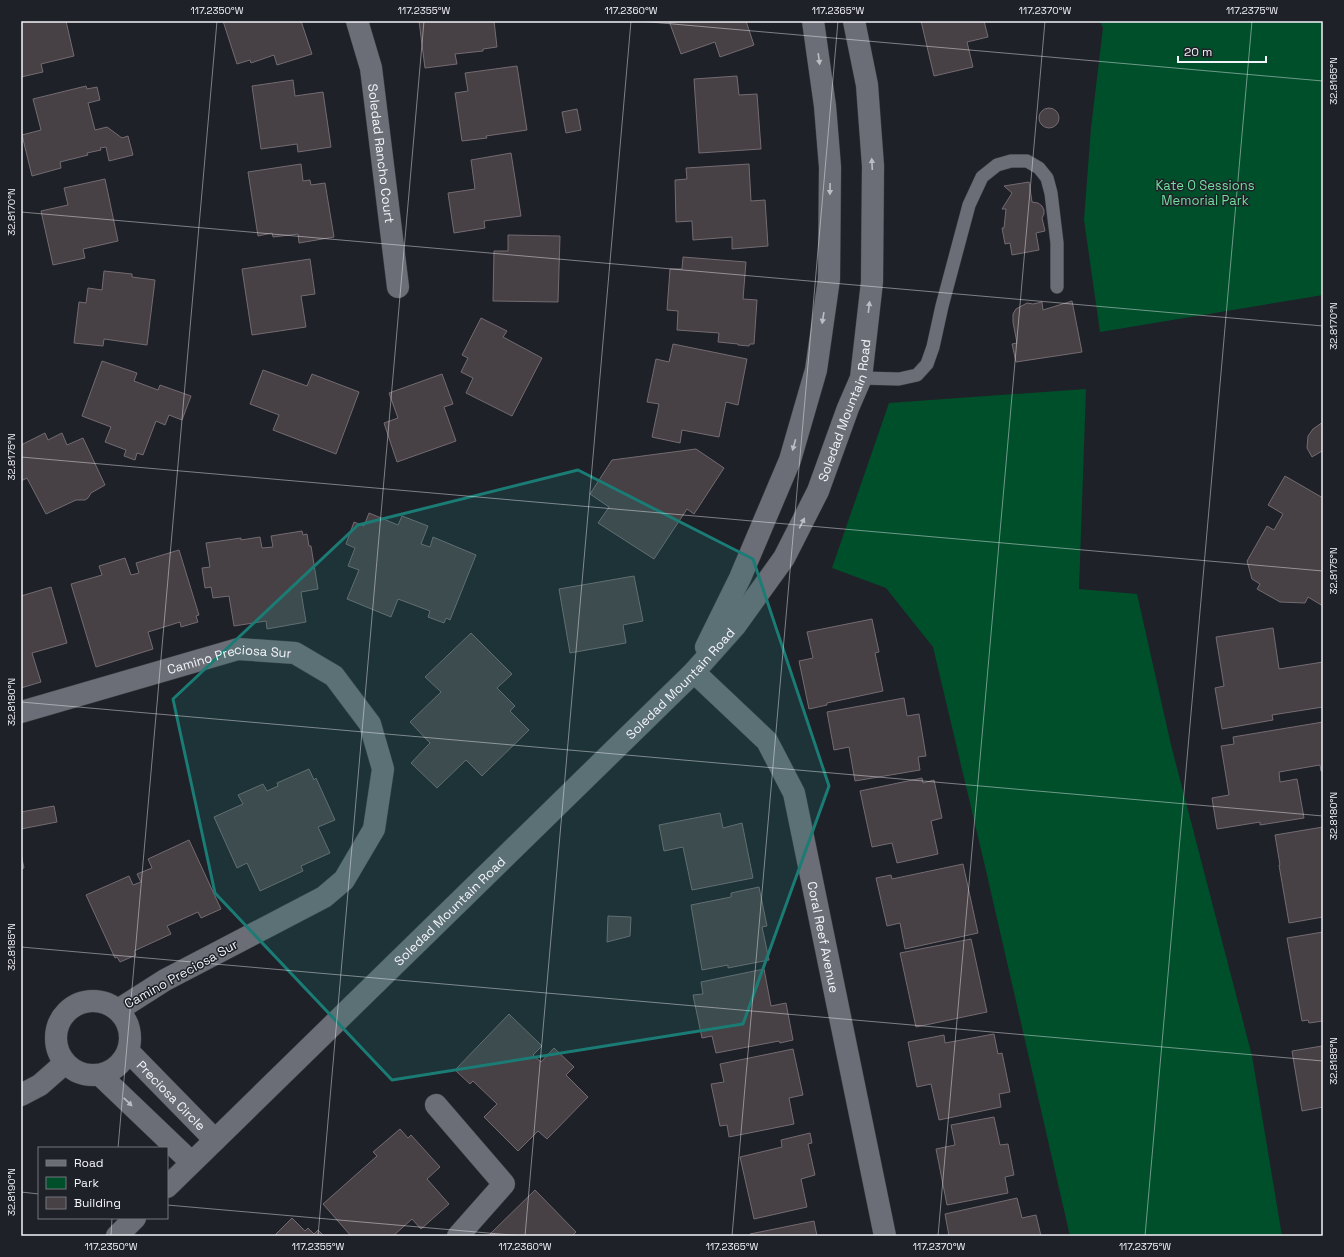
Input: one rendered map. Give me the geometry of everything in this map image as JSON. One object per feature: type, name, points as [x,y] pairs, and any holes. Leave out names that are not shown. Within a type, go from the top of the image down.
[{"type":"street","name":"Soledad Rancho Court","points":[[358,21],[371,68],[398,287]]},
{"type":"street","points":[[694,672],[740,578],[790,460],[816,370],[829,279],[830,167],[825,106],[813,21]]},
{"type":"street","name":"Soledad Mountain Road","points":[[168,1186],[694,672],[735,626],[784,558],[818,490],[848,408],[861,378],[872,282],[873,166],[867,85],[854,21]]},
{"type":"street","name":"Camino Preciosa Sur","points":[[21,712],[238,648],[295,654],[334,676],[370,724],[382,770],[374,828],[344,880],[324,897],[166,980],[118,1010]]},
{"type":"street","name":"Coral Reef Avenue","points":[[694,672],[767,741],[794,793],[885,1236]]},
{"type":"street","points":[[97,1001],[108,1004],[118,1010],[126,1019],[130,1031],[131,1042],[128,1051],[128,1054],[120,1064],[111,1071],[100,1075],[87,1075],[75,1071],[65,1063],[58,1052],[55,1039],[57,1027],[63,1015],[72,1006],[84,1002],[97,1001]]},
{"type":"street","name":"Preciosa Circle","points":[[128,1051],[215,1140]]},
{"type":"street","points":[[21,1095],[40,1085],[65,1063]]},
{"type":"street","points":[[100,1075],[191,1162]]},
{"type":"street","points":[[436,1105],[504,1184],[458,1236]]},
{"type":"street","points":[[117,1236],[134,1219]]},
{"type":"lane","points":[[861,378],[899,379],[916,375],[927,364],[933,347],[942,306],[970,205],[982,176],[996,166],[1011,161],[1027,161],[1038,168],[1047,178],[1051,193],[1057,243],[1058,287]]},
{"type":"highlighted area","points":[[578,470],[753,559],[829,786],[743,1024],[392,1080],[215,893],[173,699],[358,525]]},
{"type":"green space","name":"Kate O Sessions Memorial Park","points":[[1100,21],[1323,21],[1323,295],[1100,332],[1084,220],[1091,128],[1103,28]]},
{"type":"green space","points":[[1086,389],[1079,589],[1137,594],[1171,745],[1252,1056],[1282,1236],[1070,1236],[933,647],[886,588],[832,568],[889,403]]},
{"type":"building","points":[[66,21],[74,56],[41,64],[43,72],[21,77],[21,22]]},
{"type":"building","points":[[223,21],[301,21],[312,54],[277,65],[274,55],[251,63],[250,60],[237,64]]},
{"type":"building","points":[[419,21],[494,21],[497,47],[483,49],[483,51],[455,54],[457,64],[425,68]]},
{"type":"building","points":[[669,21],[746,21],[754,45],[720,57],[715,42],[681,54]]},
{"type":"building","points":[[921,21],[984,21],[988,37],[967,42],[973,67],[934,76]]},
{"type":"building","points":[[517,66],[527,130],[486,136],[487,138],[462,141],[455,93],[468,91],[465,73]]},
{"type":"building","points":[[737,76],[739,95],[757,94],[761,149],[699,153],[694,79]]},
{"type":"building","points":[[293,80],[295,96],[323,92],[331,147],[298,152],[297,144],[261,149],[252,86]]},
{"type":"building","points":[[86,86],[87,89],[97,87],[100,100],[88,103],[95,130],[107,127],[122,138],[128,136],[133,155],[109,161],[106,147],[100,148],[101,150],[87,153],[88,155],[60,162],[61,168],[32,176],[22,135],[41,130],[33,99]]},
{"type":"building","points":[[1049,108],[1056,111],[1059,118],[1056,125],[1049,128],[1042,125],[1039,118],[1042,111]]},
{"type":"building","points":[[577,109],[581,130],[566,133],[562,112]]},
{"type":"building","points":[[511,153],[521,216],[484,221],[485,228],[454,233],[448,193],[475,189],[471,160]]},
{"type":"building","points":[[301,164],[303,181],[310,180],[311,185],[325,183],[334,237],[299,243],[298,234],[273,237],[272,233],[258,236],[248,172]]},
{"type":"building","points":[[749,164],[751,201],[765,200],[768,246],[732,249],[732,237],[693,240],[692,221],[676,222],[675,180],[687,179],[686,168]]},
{"type":"building","points":[[105,179],[118,241],[83,249],[85,258],[53,265],[41,211],[68,205],[64,188]]},
{"type":"building","points":[[1029,182],[1032,202],[1038,203],[1044,210],[1042,218],[1045,231],[1036,233],[1039,250],[1012,255],[1010,243],[1005,244],[1002,228],[1004,228],[1006,209],[1002,209],[1012,193],[1004,186]]},
{"type":"building","points":[[508,235],[560,236],[558,302],[493,301],[494,251],[508,251]]},
{"type":"building","points":[[683,257],[746,262],[743,299],[757,300],[754,344],[750,344],[749,346],[718,342],[719,333],[677,330],[678,311],[667,310],[670,269],[682,269]]},
{"type":"building","points":[[310,259],[315,294],[301,296],[306,327],[252,335],[242,269]]},
{"type":"building","points":[[104,271],[132,274],[132,277],[155,280],[147,345],[104,339],[103,346],[74,343],[79,302],[86,303],[88,288],[102,290]]},
{"type":"building","points":[[1072,301],[1082,352],[1016,362],[1012,344],[1017,343],[1013,322],[1013,314],[1016,309],[1027,303],[1033,304],[1042,302],[1043,310]]},
{"type":"building","points":[[481,318],[507,331],[503,337],[542,358],[512,416],[466,393],[473,378],[461,372],[468,358],[462,355]]},
{"type":"building","points":[[673,344],[747,359],[738,405],[726,402],[719,437],[682,430],[680,443],[652,437],[659,404],[647,402],[656,359],[669,362]]},
{"type":"building","points":[[102,361],[137,373],[134,381],[158,390],[160,385],[191,396],[182,420],[169,415],[165,425],[156,421],[143,455],[137,453],[135,460],[124,456],[126,450],[105,442],[111,427],[82,416]]},
{"type":"building","points":[[263,370],[307,386],[312,374],[359,392],[336,454],[273,430],[279,415],[250,404]]},
{"type":"building","points":[[442,374],[453,404],[444,407],[456,441],[397,462],[384,423],[398,418],[389,393]]},
{"type":"building","points":[[1323,422],[1323,453],[1322,451],[1312,457],[1307,448],[1308,436],[1313,429]]},
{"type":"building","points":[[45,433],[48,440],[62,433],[67,445],[83,438],[105,485],[91,493],[85,500],[76,500],[46,514],[27,478],[21,481],[21,445]]},
{"type":"building","points":[[696,449],[724,468],[694,514],[687,509],[654,559],[598,523],[609,507],[590,494],[612,460]]},
{"type":"building","points":[[1285,476],[1323,498],[1323,606],[1308,597],[1305,603],[1280,602],[1257,589],[1260,584],[1252,579],[1247,561],[1267,526],[1274,530],[1283,514],[1268,505]]},
{"type":"building","points":[[369,513],[398,525],[402,516],[428,526],[421,544],[430,547],[433,537],[476,555],[450,620],[446,618],[444,623],[428,617],[430,611],[398,599],[391,617],[347,599],[359,570],[348,566],[355,548],[346,544],[354,522],[364,526]]},
{"type":"building","points":[[302,531],[303,535],[307,534],[309,546],[311,546],[318,589],[301,592],[306,622],[267,629],[266,621],[234,626],[229,596],[213,598],[211,587],[205,588],[202,568],[210,567],[206,543],[260,537],[262,548],[273,547],[271,536]]},
{"type":"building","points":[[179,550],[199,615],[196,616],[198,622],[181,627],[180,622],[148,632],[153,649],[96,667],[71,584],[102,575],[99,566],[125,558],[131,575],[139,573],[136,563]]},
{"type":"building","points":[[634,576],[643,621],[623,625],[626,643],[570,653],[559,589]]},
{"type":"building","points":[[51,587],[67,643],[32,653],[41,682],[21,688],[21,596]]},
{"type":"building","points":[[872,619],[879,652],[875,653],[883,691],[827,703],[827,705],[809,709],[799,661],[813,658],[807,632]]},
{"type":"building","points":[[1273,628],[1279,669],[1323,662],[1323,707],[1272,715],[1273,720],[1222,729],[1215,688],[1224,686],[1216,637]]},
{"type":"building","points":[[471,633],[512,674],[497,688],[515,706],[510,711],[529,730],[482,776],[466,760],[437,788],[411,763],[430,743],[410,722],[441,692],[425,677]]},
{"type":"building","points":[[904,698],[907,716],[919,714],[926,756],[918,757],[920,770],[855,781],[849,747],[834,750],[827,712]]},
{"type":"building","points":[[1323,722],[1323,771],[1321,771],[1320,765],[1279,772],[1280,782],[1297,779],[1304,818],[1260,825],[1260,822],[1217,829],[1212,798],[1229,795],[1221,746],[1234,744],[1233,737]]},
{"type":"building","points":[[309,769],[314,780],[316,778],[335,820],[318,827],[330,853],[301,866],[303,871],[260,891],[247,863],[237,868],[214,817],[243,804],[238,795],[263,784],[267,791],[278,786],[277,783]]},
{"type":"building","points":[[922,778],[923,783],[934,780],[942,818],[931,821],[938,854],[897,863],[892,843],[872,847],[860,791]]},
{"type":"building","points":[[54,806],[57,822],[21,829],[21,812]]},
{"type":"building","points":[[720,813],[723,828],[742,823],[753,878],[692,890],[683,847],[664,851],[659,825]]},
{"type":"building","points":[[1323,827],[1323,917],[1289,923],[1275,835]]},
{"type":"building","points":[[189,840],[221,909],[201,918],[198,912],[167,926],[171,934],[134,951],[136,955],[120,962],[117,957],[115,958],[86,895],[129,876],[133,885],[141,882],[137,874],[152,868],[148,859]]},
{"type":"building","points":[[21,854],[24,868],[21,869]]},
{"type":"building","points":[[963,864],[978,933],[905,949],[900,923],[887,926],[876,878],[891,875],[892,879]]},
{"type":"building","points":[[759,887],[767,926],[762,927],[769,960],[728,968],[728,965],[702,970],[691,905],[731,897],[731,893]]},
{"type":"building","points":[[608,916],[631,917],[630,936],[607,942]]},
{"type":"building","points":[[1323,932],[1323,1021],[1309,1023],[1308,1020],[1302,1021],[1287,938]]},
{"type":"building","points":[[971,939],[987,1012],[916,1027],[900,953]]},
{"type":"building","points":[[764,969],[771,1006],[786,1003],[793,1040],[780,1043],[779,1041],[716,1053],[712,1036],[702,1038],[693,995],[703,994],[701,982]]},
{"type":"building","points":[[509,1014],[542,1046],[533,1055],[541,1062],[554,1048],[574,1067],[566,1075],[588,1097],[547,1139],[538,1131],[518,1151],[484,1117],[497,1104],[473,1081],[470,1084],[455,1070]]},
{"type":"building","points":[[994,1034],[998,1054],[1002,1053],[1010,1092],[999,1094],[1001,1107],[939,1120],[931,1084],[917,1087],[908,1042],[944,1035],[945,1043]]},
{"type":"building","points":[[1322,1046],[1323,1107],[1302,1111],[1292,1051]]},
{"type":"building","points":[[793,1049],[803,1095],[789,1098],[794,1124],[729,1137],[727,1125],[720,1126],[711,1084],[724,1082],[720,1064]]},
{"type":"building","points":[[994,1117],[1000,1145],[1008,1144],[1014,1175],[1005,1177],[1008,1193],[947,1205],[936,1149],[955,1145],[951,1125]]},
{"type":"building","points":[[400,1129],[408,1138],[411,1135],[440,1167],[427,1179],[449,1204],[421,1229],[412,1219],[393,1236],[351,1236],[323,1204],[377,1156],[373,1152]]},
{"type":"building","points":[[810,1133],[812,1143],[808,1144],[815,1175],[801,1179],[807,1207],[754,1219],[740,1157],[782,1147],[781,1140]]},
{"type":"building","points":[[535,1190],[576,1232],[572,1236],[489,1235]]},
{"type":"building","points":[[1017,1198],[1022,1218],[1036,1215],[1041,1236],[949,1236],[945,1214]]},
{"type":"building","points":[[292,1218],[305,1231],[308,1228],[314,1234],[318,1230],[324,1236],[274,1236]]},
{"type":"building","points":[[814,1221],[817,1236],[751,1236],[750,1234]]}]
